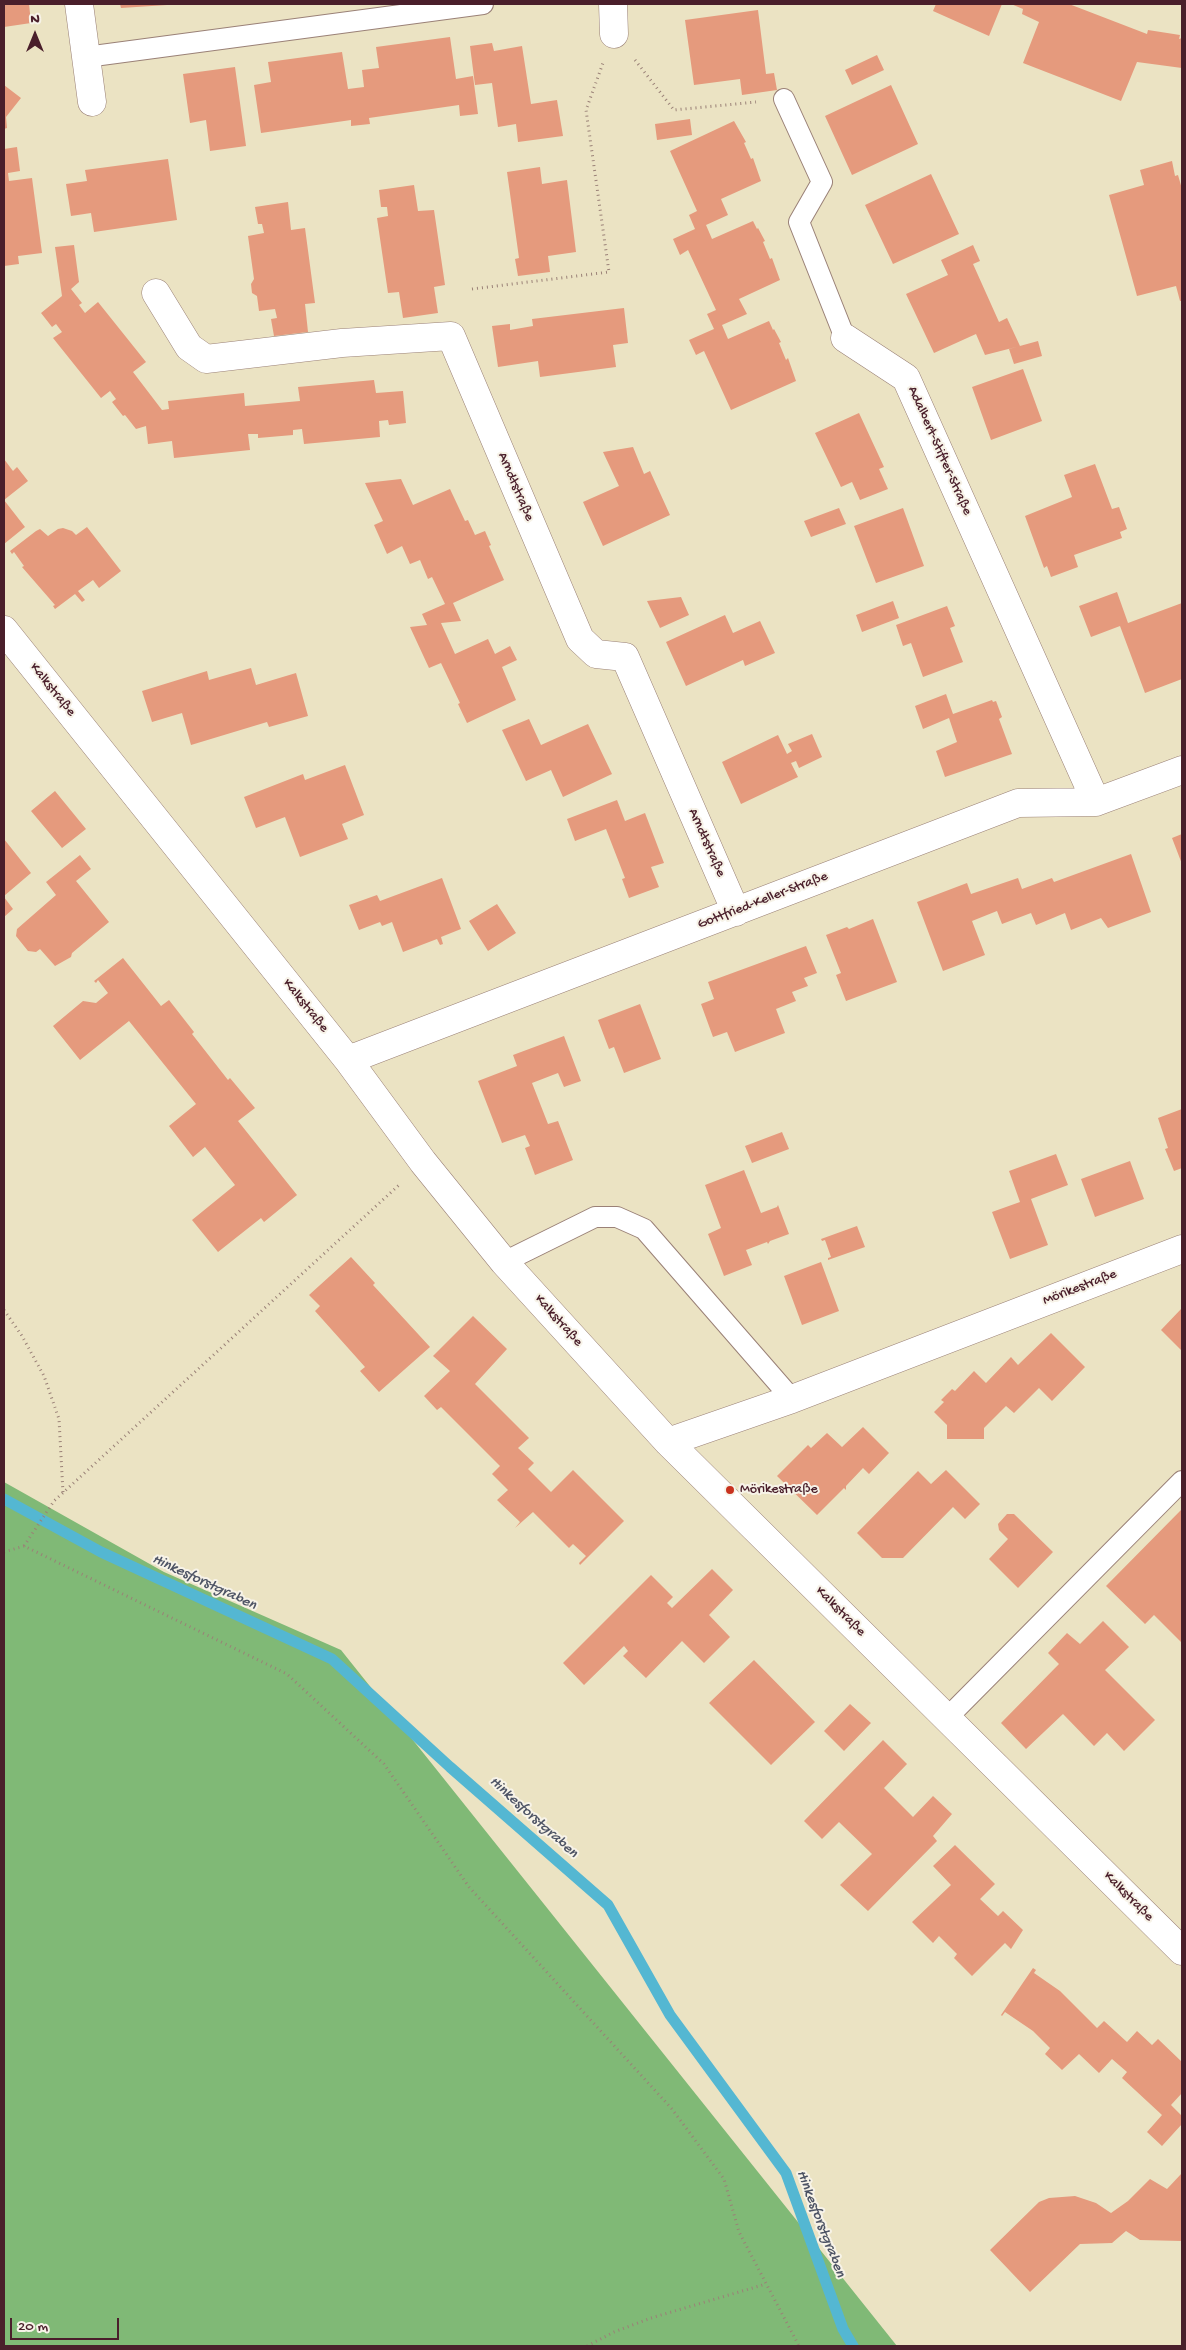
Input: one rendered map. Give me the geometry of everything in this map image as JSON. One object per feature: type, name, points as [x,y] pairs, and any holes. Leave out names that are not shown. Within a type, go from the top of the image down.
[{"type":"street","points":[[79,4],[92,102]]},
{"type":"street","points":[[613,4],[614,34]]},
{"type":"street","name":"Arndtstraße","points":[[156,293],[189,347],[206,359],[342,342],[451,336],[580,639],[596,654],[625,657],[736,912]]},
{"type":"street","name":"Adalbert-Stifter-Straße","points":[[845,338],[906,378],[1096,802]]},
{"type":"street","name":"Kalkstraße","points":[[4,630],[348,1060],[423,1162],[504,1262],[668,1442],[1182,1951]]},
{"type":"street","name":"Gottfried-Keller-Straße","points":[[348,1060],[1018,803],[1096,802],[1182,770]]},
{"type":"street","name":"Mörikestraße","points":[[668,1442],[792,1399],[1182,1249]]},
{"type":"lane","points":[[86,57],[484,4]]},
{"type":"lane","name":"Adalbert-Stifter-Straße","points":[[784,99],[822,182],[799,222],[845,338]]},
{"type":"lane","points":[[504,1262],[595,1217],[617,1217],[644,1230],[792,1399]]},
{"type":"lane","points":[[947,1718],[1182,1480]]},
{"type":"path","points":[[614,34],[674,110],[784,99]]},
{"type":"path","points":[[472,288],[610,272],[586,110],[614,34]]},
{"type":"path","points":[[4,1552],[24,1546],[54,1501],[423,1162]]},
{"type":"path","points":[[4,1310],[44,1376],[59,1419],[63,1494]]},
{"type":"path","points":[[24,1546],[287,1674],[384,1764],[469,1887],[672,2109],[724,2179],[739,2232],[799,2346]]},
{"type":"path","points":[[587,2346],[614,2332],[651,2318],[766,2284]]},
{"type":"green space","points":[[4,1482],[164,1572],[341,1650],[897,2346],[4,2346]]},
{"type":"building","points":[[4,4],[29,4],[31,23],[4,27]]},
{"type":"building","points":[[120,4],[167,4],[167,5],[121,8]]},
{"type":"building","points":[[936,4],[1002,4],[989,36],[933,11]]},
{"type":"building","points":[[1011,4],[1069,4],[1147,34],[1148,30],[1180,35],[1179,39],[1182,38],[1182,68],[1137,62],[1121,101],[1023,63],[1039,22],[1022,14],[1023,9]]},
{"type":"building","points":[[758,10],[766,74],[774,73],[777,90],[742,95],[740,79],[694,85],[685,20]]},
{"type":"building","points":[[450,37],[456,79],[473,76],[478,114],[460,116],[459,105],[369,118],[370,124],[351,126],[351,120],[261,133],[254,85],[271,82],[268,62],[342,52],[348,89],[364,87],[362,70],[379,68],[376,47]]},
{"type":"building","points":[[492,43],[494,51],[522,46],[531,104],[557,100],[563,136],[518,142],[516,124],[498,127],[492,83],[475,85],[470,46]]},
{"type":"building","points":[[877,55],[884,70],[852,85],[845,70]]},
{"type":"building","points":[[235,67],[246,146],[210,151],[206,120],[190,123],[183,74]]},
{"type":"building","points":[[4,85],[21,98],[6,117],[7,128],[4,129]]},
{"type":"building","points":[[891,85],[918,144],[852,175],[825,116]]},
{"type":"building","points":[[690,119],[692,135],[657,140],[655,124]]},
{"type":"building","points":[[734,121],[746,142],[744,143],[751,159],[753,158],[761,181],[721,199],[728,215],[706,225],[712,239],[753,221],[765,241],[763,242],[770,259],[772,258],[780,280],[739,299],[747,314],[722,325],[728,339],[769,321],[781,342],[779,343],[786,360],[788,358],[796,381],[731,410],[704,351],[696,355],[689,340],[714,329],[707,314],[716,310],[688,250],[680,255],[673,239],[695,229],[689,215],[697,211],[670,151]]},
{"type":"building","points":[[17,147],[20,171],[8,173],[9,181],[32,178],[42,253],[18,256],[19,264],[4,266],[4,149]]},
{"type":"building","points":[[168,159],[177,220],[94,232],[91,213],[71,216],[66,184],[87,181],[85,170]]},
{"type":"building","points":[[1172,161],[1175,176],[1178,175],[1182,189],[1182,301],[1180,301],[1176,286],[1137,296],[1109,195],[1144,185],[1140,170]]},
{"type":"building","points":[[540,167],[542,184],[567,180],[576,252],[548,256],[550,272],[518,276],[515,259],[519,258],[507,172]]},
{"type":"building","points":[[931,174],[959,234],[893,264],[865,205]]},
{"type":"building","points":[[414,185],[418,211],[434,210],[445,285],[434,287],[438,313],[403,318],[399,292],[388,293],[377,218],[388,216],[387,207],[381,207],[379,190]]},
{"type":"building","points":[[288,202],[291,230],[305,228],[315,303],[305,304],[308,332],[274,336],[271,319],[277,318],[275,309],[259,311],[257,296],[252,293],[251,284],[254,279],[248,236],[264,233],[262,224],[258,224],[255,207]]},
{"type":"building","points":[[74,245],[79,282],[71,289],[82,303],[79,305],[85,313],[98,302],[146,362],[133,372],[162,410],[169,409],[168,401],[244,393],[245,406],[300,401],[298,387],[374,380],[376,393],[403,391],[406,423],[389,425],[388,420],[379,421],[380,437],[304,444],[302,429],[293,430],[293,435],[258,438],[258,434],[248,434],[250,450],[174,458],[172,441],[148,444],[146,426],[136,429],[112,402],[116,399],[110,391],[101,398],[53,338],[62,332],[56,324],[52,327],[41,313],[62,296],[55,247]]},
{"type":"building","points":[[973,245],[980,261],[973,264],[999,322],[1007,318],[1020,346],[985,355],[976,334],[934,353],[906,294],[948,275],[941,260]]},
{"type":"building","points":[[624,308],[628,343],[613,345],[616,367],[540,377],[538,361],[498,367],[492,326],[510,324],[510,330],[533,326],[532,319]]},
{"type":"building","points":[[1038,341],[1042,356],[1014,364],[1009,349]]},
{"type":"building","points":[[1023,369],[1042,421],[991,440],[972,387]]},
{"type":"building","points":[[859,413],[884,467],[879,469],[888,489],[860,500],[852,482],[841,487],[815,433]]},
{"type":"building","points":[[633,447],[644,474],[650,471],[670,515],[603,546],[583,502],[619,486],[603,452]]},
{"type":"building","points":[[4,459],[13,471],[17,467],[28,481],[4,500]]},
{"type":"building","points":[[1095,464],[1112,509],[1119,507],[1127,529],[1120,532],[1122,538],[1074,555],[1078,567],[1051,577],[1047,566],[1044,568],[1025,516],[1072,497],[1064,475]]},
{"type":"building","points":[[401,479],[413,505],[450,489],[465,521],[468,520],[475,535],[485,531],[491,545],[489,546],[504,580],[453,603],[461,621],[441,623],[455,654],[488,639],[495,654],[510,646],[517,660],[502,667],[516,700],[467,723],[458,704],[460,703],[441,663],[429,668],[410,627],[427,625],[422,614],[445,604],[432,577],[428,579],[420,560],[410,564],[402,546],[387,554],[374,525],[383,521],[365,483]]},
{"type":"building","points":[[4,500],[25,527],[4,544]]},
{"type":"building","points":[[839,508],[846,524],[811,537],[804,521]]},
{"type":"building","points":[[903,508],[924,566],[876,583],[854,526]]},
{"type":"building","points":[[87,527],[121,571],[99,588],[93,580],[78,591],[85,600],[82,602],[75,594],[55,609],[53,606],[55,605],[22,567],[24,566],[14,552],[12,554],[10,551],[40,529],[48,536],[63,528],[72,531],[76,535]]},
{"type":"building","points":[[1117,592],[1128,623],[1182,603],[1182,679],[1145,693],[1120,626],[1091,637],[1079,606]]},
{"type":"building","points":[[681,597],[689,615],[660,628],[647,601]]},
{"type":"building","points":[[893,601],[899,618],[862,632],[856,615]]},
{"type":"building","points":[[947,606],[955,626],[950,628],[963,662],[923,677],[911,643],[903,646],[896,625]]},
{"type":"building","points":[[725,615],[733,633],[760,621],[775,653],[745,666],[743,660],[686,686],[666,642]]},
{"type":"building","points":[[251,668],[256,685],[296,673],[308,716],[269,727],[267,722],[191,745],[182,713],[152,722],[142,691],[207,671],[209,680]]},
{"type":"building","points":[[946,694],[953,714],[992,700],[993,702],[996,701],[1002,717],[999,719],[1012,754],[945,777],[936,751],[957,742],[949,718],[923,729],[915,706]]},
{"type":"building","points":[[529,719],[541,745],[588,724],[612,774],[563,797],[551,770],[526,781],[502,730]]},
{"type":"building","points":[[812,734],[822,757],[799,768],[796,761],[791,763],[798,777],[741,804],[722,762],[778,735],[787,754],[792,751],[788,744]]},
{"type":"building","points":[[345,765],[364,815],[342,824],[348,839],[300,857],[285,817],[256,828],[244,797],[303,774],[305,780]]},
{"type":"building","points":[[55,791],[86,829],[62,848],[31,811]]},
{"type":"building","points":[[617,800],[625,821],[645,813],[664,863],[651,867],[659,887],[629,898],[622,879],[625,878],[606,829],[575,841],[567,819]]},
{"type":"building","points":[[1182,834],[1182,864],[1172,838]]},
{"type":"building","points":[[4,839],[31,873],[4,896]]},
{"type":"building","points":[[1131,854],[1151,912],[1108,928],[1101,918],[1071,930],[1065,913],[1036,925],[1031,913],[1002,924],[997,911],[972,921],[985,955],[943,971],[917,902],[967,883],[971,894],[1018,878],[1022,889],[1052,878],[1054,882]]},
{"type":"building","points":[[80,855],[91,869],[76,881],[109,922],[72,953],[71,957],[55,966],[40,949],[36,952],[28,951],[16,936],[17,929],[56,895],[46,882]]},
{"type":"building","points":[[442,878],[461,929],[441,937],[443,944],[440,945],[437,939],[403,952],[392,922],[382,926],[380,922],[359,930],[349,905],[377,895],[380,901]]},
{"type":"building","points":[[4,897],[13,909],[4,917]]},
{"type":"building","points":[[497,904],[516,933],[488,951],[469,921]]},
{"type":"building","points":[[873,919],[897,982],[846,1001],[836,975],[841,973],[826,935],[847,927],[849,929]]},
{"type":"building","points":[[806,946],[817,973],[804,978],[808,986],[792,992],[796,1001],[776,1009],[785,1033],[735,1052],[727,1032],[713,1037],[701,1004],[714,999],[708,982]]},
{"type":"building","points":[[123,958],[161,1006],[169,1000],[194,1032],[192,1034],[228,1080],[230,1078],[255,1108],[238,1121],[297,1195],[264,1222],[261,1218],[218,1252],[192,1220],[235,1185],[205,1147],[193,1157],[169,1126],[196,1104],[129,1021],[80,1060],[53,1026],[83,1001],[96,1003],[108,993],[98,980],[96,983],[94,981]]},
{"type":"building","points":[[640,1004],[661,1059],[624,1073],[614,1047],[609,1049],[598,1020]]},
{"type":"building","points":[[564,1036],[581,1081],[564,1087],[558,1073],[532,1083],[548,1124],[558,1121],[573,1160],[535,1175],[525,1148],[530,1146],[525,1135],[502,1143],[478,1081],[517,1066],[513,1055]]},
{"type":"building","points":[[1182,1109],[1182,1168],[1174,1171],[1165,1149],[1168,1148],[1158,1118]]},
{"type":"building","points":[[782,1132],[789,1149],[752,1163],[745,1146]]},
{"type":"building","points":[[1056,1154],[1068,1185],[1031,1199],[1048,1245],[1010,1259],[992,1212],[1020,1202],[1009,1171]]},
{"type":"building","points":[[1130,1161],[1144,1199],[1095,1217],[1081,1179]]},
{"type":"building","points":[[744,1170],[761,1213],[778,1205],[789,1234],[770,1241],[768,1244],[767,1242],[746,1250],[752,1265],[724,1276],[708,1234],[721,1228],[705,1185]]},
{"type":"building","points":[[857,1226],[865,1247],[828,1260],[831,1257],[825,1240],[822,1241],[821,1239]]},
{"type":"building","points":[[351,1257],[375,1283],[373,1285],[430,1347],[379,1392],[360,1371],[365,1367],[315,1311],[320,1306],[309,1295]]},
{"type":"building","points":[[821,1262],[839,1311],[802,1325],[784,1276]]},
{"type":"building","points":[[1182,1308],[1182,1351],[1161,1330]]},
{"type":"building","points":[[473,1316],[507,1349],[475,1384],[529,1438],[518,1448],[534,1463],[528,1469],[551,1492],[573,1470],[624,1521],[580,1565],[579,1563],[586,1556],[573,1544],[569,1548],[533,1512],[515,1528],[520,1522],[497,1500],[508,1490],[492,1474],[500,1466],[441,1407],[437,1410],[424,1396],[450,1371],[433,1356]]},
{"type":"building","points":[[1051,1333],[1085,1367],[1052,1401],[1039,1388],[1014,1413],[1006,1406],[984,1428],[984,1439],[947,1439],[947,1425],[934,1412],[944,1402],[941,1400],[952,1389],[955,1391],[974,1371],[986,1383],[1011,1357],[1018,1365]]},
{"type":"building","points":[[863,1427],[889,1453],[869,1474],[863,1468],[846,1486],[846,1490],[844,1488],[817,1515],[777,1476],[808,1445],[811,1448],[827,1433],[842,1447]]},
{"type":"building","points":[[946,1470],[980,1504],[965,1519],[953,1507],[903,1558],[882,1558],[857,1533],[918,1471],[931,1484]]},
{"type":"building","points":[[1181,1510],[1182,1643],[1154,1615],[1145,1624],[1106,1586]]},
{"type":"building","points":[[1007,1514],[1014,1514],[1053,1552],[1018,1588],[989,1559],[1008,1539],[999,1530],[998,1524]]},
{"type":"building","points":[[712,1569],[733,1590],[709,1615],[730,1637],[704,1663],[682,1641],[646,1678],[623,1656],[628,1651],[624,1646],[584,1685],[563,1663],[651,1575],[673,1597],[667,1603],[672,1608]]},
{"type":"building","points":[[1103,1621],[1129,1647],[1105,1670],[1155,1720],[1124,1751],[1107,1733],[1094,1746],[1063,1714],[1026,1749],[1001,1723],[1059,1664],[1048,1653],[1067,1633],[1080,1644]]},
{"type":"building","points":[[754,1660],[815,1722],[771,1765],[709,1703]]},
{"type":"building","points":[[850,1704],[871,1723],[844,1751],[824,1731]]},
{"type":"building","points":[[883,1740],[907,1764],[884,1788],[913,1817],[933,1796],[952,1814],[933,1836],[937,1841],[868,1911],[840,1885],[872,1854],[839,1822],[822,1839],[804,1821]]},
{"type":"building","points":[[955,1845],[995,1884],[980,1899],[998,1916],[1003,1911],[1023,1930],[1011,1949],[1005,1943],[972,1976],[954,1958],[957,1954],[939,1936],[933,1943],[912,1922],[951,1885],[933,1866]]},
{"type":"building","points":[[1033,1968],[1036,1970],[1034,1973],[1060,1991],[1097,2028],[1104,2021],[1127,2042],[1137,2031],[1152,2045],[1158,2039],[1182,2062],[1182,2093],[1171,2105],[1182,2116],[1182,2124],[1162,2146],[1147,2132],[1162,2115],[1122,2078],[1127,2072],[1112,2059],[1099,2073],[1079,2054],[1062,2070],[1045,2054],[1050,2048],[1033,2031],[1005,2012],[1001,2015]]},
{"type":"building","points":[[1182,2173],[1182,2241],[1140,2240],[1126,2231],[1112,2243],[1080,2244],[1030,2292],[990,2250],[1039,2202],[1049,2198],[1075,2196],[1096,2203],[1111,2213],[1128,2201],[1150,2179],[1167,2189]]},
{"type":"waterway","name":"Hinkesforstgraben","points":[[4,1499],[101,1552],[332,1659],[450,1767],[608,1905],[670,2015],[786,2173],[843,2329],[853,2346]]},
{"type":"place","name":"Mörikestraße","points":[[730,1490]]}]
